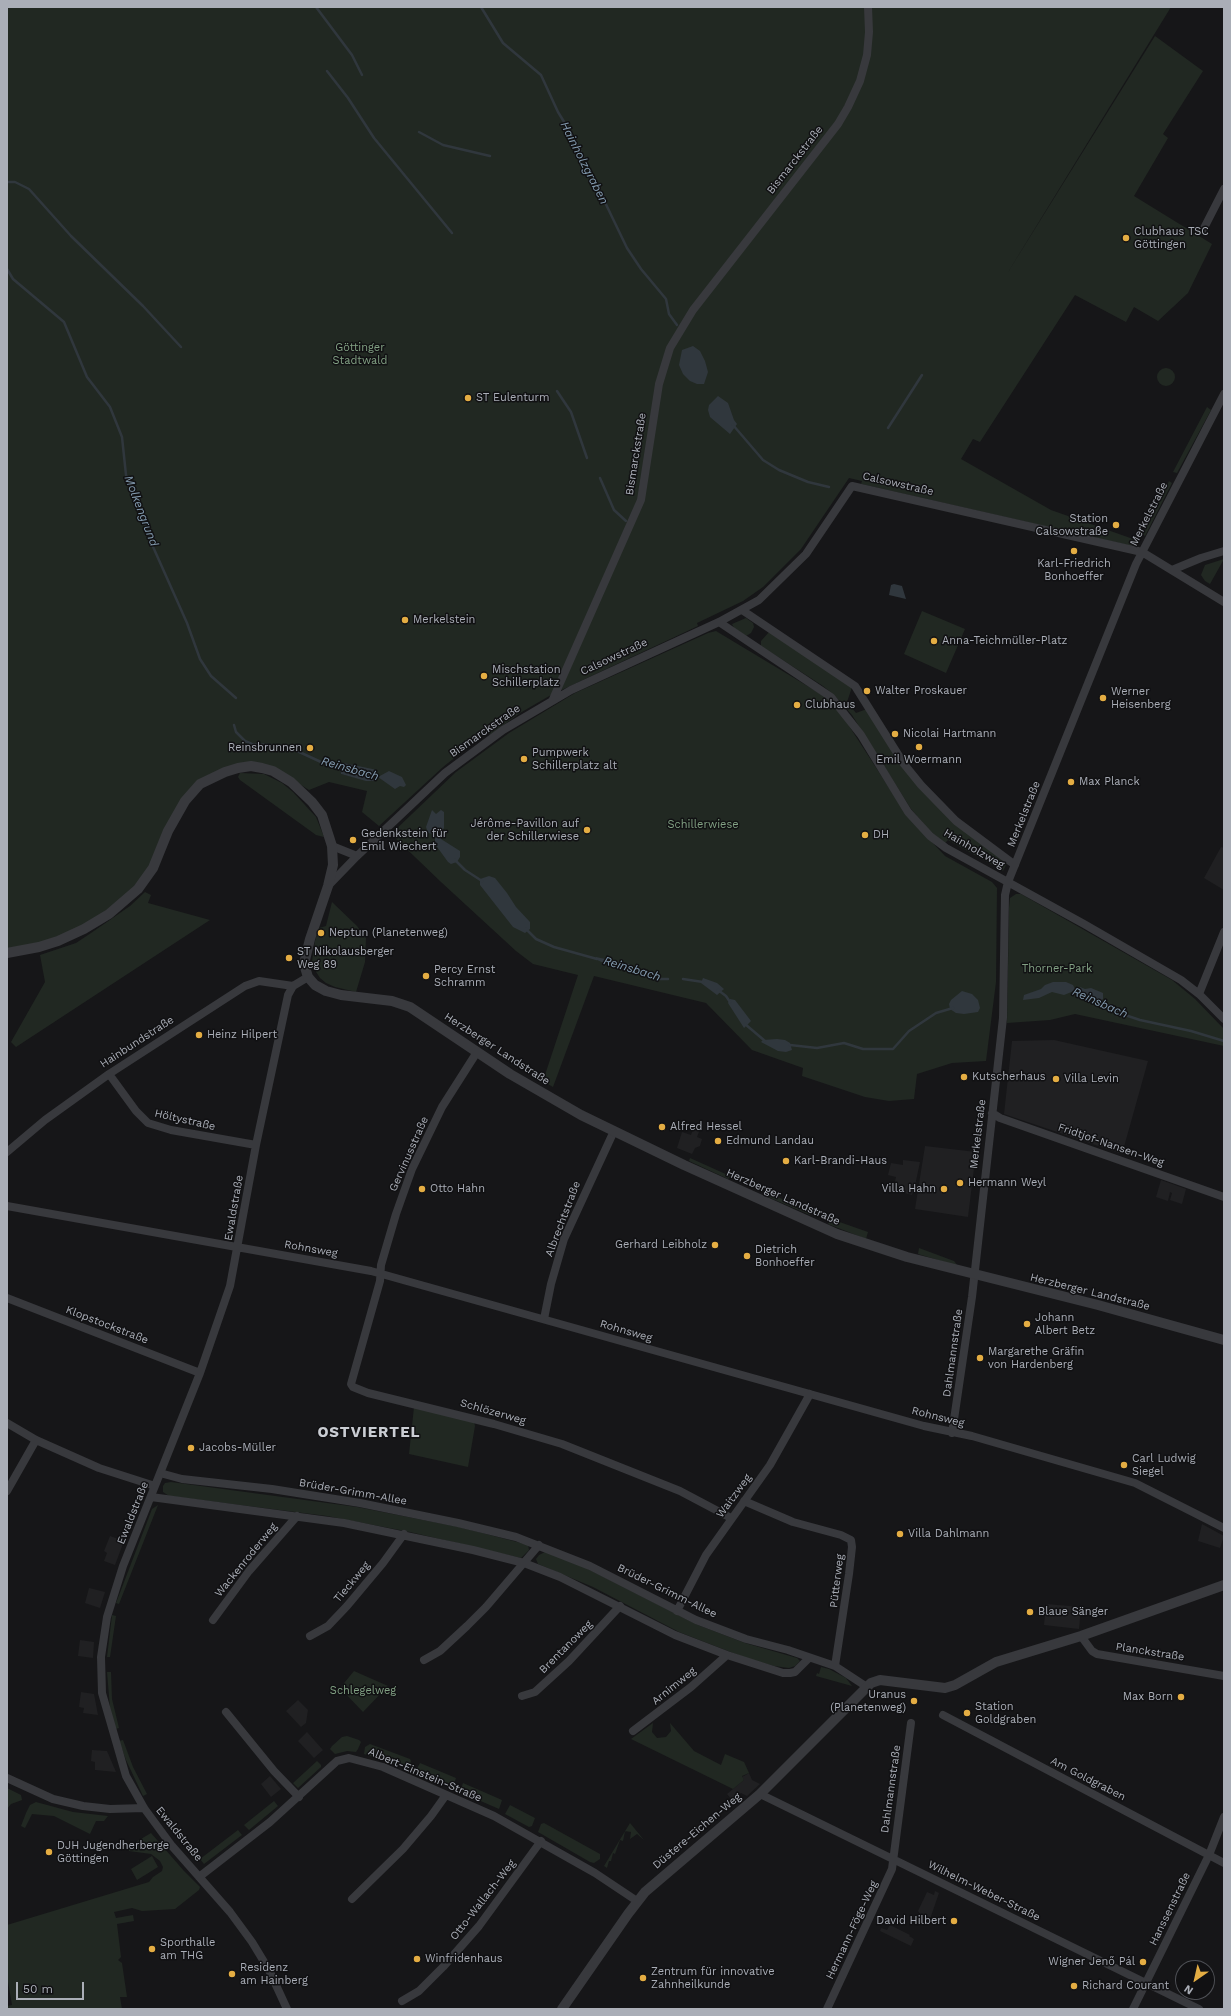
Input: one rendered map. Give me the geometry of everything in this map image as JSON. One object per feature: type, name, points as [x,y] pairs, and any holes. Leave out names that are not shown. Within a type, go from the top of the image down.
[{"type":"street","name":"Bismarckstraße","points":[[328,886],[357,856],[455,765],[503,730],[553,699],[641,500],[659,384],[670,348],[693,310],[838,124],[848,107],[860,80],[867,55],[869,32],[868,7]]},
{"type":"street","points":[[1203,230],[1224,189]]},
{"type":"street","name":"Merkelstraße","points":[[974,1276],[1003,1018],[1005,895],[1008,882],[1142,552],[1224,394]]},
{"type":"street","name":"Calsowstraße","points":[[553,699],[742,610],[769,590],[802,559],[819,536],[850,487],[853,486],[1142,552],[1224,602]]},
{"type":"street","points":[[1172,570],[1200,558],[1224,551]]},
{"type":"street","name":"Hainholzweg","points":[[742,610],[855,686],[904,764],[921,786],[956,821],[1015,865]]},
{"type":"street","name":"Hainholzweg","points":[[718,622],[831,697],[861,735],[908,812],[930,836],[946,848],[1181,980],[1199,994],[1224,1019]]},
{"type":"street","points":[[7,953],[39,947],[58,941],[84,930],[109,914],[138,889],[153,868],[168,831],[185,801],[200,784],[225,772],[251,766],[262,768],[291,782],[312,802],[322,815],[332,846],[333,866],[306,956],[305,970],[308,977],[293,986]]},
{"type":"street","points":[[332,846],[357,856]]},
{"type":"street","points":[[1199,994],[1224,932]]},
{"type":"street","name":"Herzberger Landstraße","points":[[308,977],[315,985],[326,991],[352,998],[392,1001],[410,1007],[545,1095],[684,1165],[837,1234],[868,1246],[974,1276],[1098,1305],[1224,1340]]},
{"type":"street","name":"Hainbundstraße","points":[[7,1152],[45,1120],[109,1074],[245,986],[259,981],[293,986]]},
{"type":"street","name":"Ewaldstraße","points":[[286,2009],[269,1970],[252,1942],[230,1912],[172,1846],[144,1808],[126,1776],[102,1693],[101,1656],[107,1617],[113,1595],[200,1373],[228,1294],[256,1145],[288,995],[293,986]]},
{"type":"street","name":"Gervinusstraße","points":[[380,1273],[396,1214],[412,1169],[442,1107],[477,1052]]},
{"type":"street","name":"Höltystraße","points":[[109,1074],[136,1111],[148,1123],[171,1130],[256,1145]]},
{"type":"street","name":"Fridtjof-Nansen-Weg","points":[[992,1114],[1224,1196]]},
{"type":"street","name":"Albrechtstraße","points":[[544,1319],[551,1284],[564,1240],[614,1131]]},
{"type":"street","name":"Rohnsweg","points":[[7,1206],[380,1273],[810,1394],[952,1433],[972,1436],[1134,1483],[1224,1528]]},
{"type":"street","name":"Schlözerweg","points":[[380,1273],[380,1281],[351,1384],[353,1387],[368,1393],[478,1419],[562,1444],[680,1491],[731,1518]]},
{"type":"street","name":"Dahlmannstraße","points":[[952,1433],[974,1276]]},
{"type":"street","name":"Klopstockstraße","points":[[7,1298],[200,1373]]},
{"type":"street","name":"Waitzweg","points":[[677,1611],[706,1555],[770,1465],[810,1394]]},
{"type":"street","points":[[7,1423],[36,1440],[99,1468],[155,1486]]},
{"type":"street","points":[[7,1491],[36,1440]]},
{"type":"street","name":"Brüder-Grimm-Allee","points":[[160,1473],[182,1479],[272,1489],[360,1503],[458,1523],[516,1537],[590,1566],[677,1611],[746,1639],[835,1666],[867,1687]]},
{"type":"street","points":[[151,1497],[297,1516],[404,1534],[524,1563],[560,1577],[675,1635],[727,1655],[790,1674],[795,1672],[809,1658]]},
{"type":"street","name":"Pütterweg","points":[[744,1500],[793,1522],[841,1535],[851,1540],[852,1546],[849,1574],[835,1666]]},
{"type":"street","name":"Wackenroderweg","points":[[214,1620],[249,1571],[297,1516]]},
{"type":"street","name":"Tieckweg","points":[[310,1636],[328,1626],[347,1606],[383,1563],[404,1534]]},
{"type":"street","points":[[424,1660],[440,1652],[467,1626],[539,1545]]},
{"type":"street","points":[[867,1687],[874,1681],[880,1680],[938,1688],[949,1687],[996,1662],[1081,1636],[1224,1585]]},
{"type":"street","name":"Brentanoweg","points":[[522,1696],[535,1692],[569,1661],[620,1606]]},
{"type":"street","name":"Planckstraße","points":[[1081,1636],[1096,1654],[1224,1676]]},
{"type":"street","name":"Arnimweg","points":[[633,1731],[691,1687],[727,1655]]},
{"type":"street","name":"Düstere-Eichen-Weg","points":[[562,2009],[637,1901],[664,1874],[760,1794],[867,1687]]},
{"type":"street","points":[[226,1712],[274,1771],[299,1797]]},
{"type":"street","name":"Am Goldgraben","points":[[943,1715],[1224,1863]]},
{"type":"street","name":"Dahlmannstraße","points":[[893,1859],[911,1723]]},
{"type":"street","name":"Albert-Einstein-Straße","points":[[199,1877],[251,1838],[299,1797],[337,1761],[349,1758],[383,1767],[494,1816],[541,1841],[606,1880],[637,1901]]},
{"type":"street","points":[[7,1778],[36,1792],[67,1803],[110,1809],[144,1808]]},
{"type":"street","name":"Wilhelm-Weber-Straße","points":[[760,1794],[1199,2009]]},
{"type":"street","points":[[352,1899],[403,1849],[431,1816],[446,1795]]},
{"type":"street","name":"Hanssenstraße","points":[[1133,2009],[1209,1855],[1224,1817]]},
{"type":"street","name":"Otto-Wallach-Weg","points":[[402,2000],[419,1991],[469,1938],[503,1895],[541,1841]]},
{"type":"street","name":"Hermann-Föge-Weg","points":[[827,2009],[892,1869],[893,1859]]},
{"type":"shaded area","points":[[1221,847],[1224,848],[1224,890],[1204,878]]},
{"type":"shaded area","points":[[1054,1040],[1148,1061],[1122,1154],[1004,1114],[1012,1041]]},
{"type":"shaded area","points":[[694,1127],[700,1129],[697,1137],[702,1139],[700,1146],[695,1148],[692,1154],[677,1148],[682,1132],[691,1135]]},
{"type":"shaded area","points":[[925,1146],[976,1152],[968,1217],[915,1209]]},
{"type":"shaded area","points":[[903,1160],[920,1162],[916,1181],[917,1186],[914,1188],[912,1195],[893,1190],[896,1177],[888,1175],[891,1163],[903,1165]]},
{"type":"shaded area","points":[[1161,1180],[1186,1189],[1182,1204],[1170,1200],[1172,1193],[1170,1192],[1168,1201],[1156,1197]]},
{"type":"shaded area","points":[[1202,1524],[1224,1536],[1220,1548],[1198,1541]]},
{"type":"shaded area","points":[[110,1536],[124,1541],[115,1565],[104,1561],[107,1553],[104,1551]]},
{"type":"shaded area","points":[[89,1588],[105,1592],[100,1608],[85,1603]]},
{"type":"shaded area","points":[[1046,1604],[1081,1607],[1079,1629],[1044,1625]]},
{"type":"shaded area","points":[[80,1640],[94,1642],[93,1658],[78,1656]]},
{"type":"shaded area","points":[[81,1692],[94,1694],[98,1715],[83,1713],[84,1708],[79,1707]]},
{"type":"shaded area","points":[[298,1700],[308,1710],[306,1723],[301,1727],[286,1711]]},
{"type":"shaded area","points":[[307,1732],[323,1750],[314,1758],[298,1741]]},
{"type":"shaded area","points":[[92,1750],[107,1751],[116,1772],[95,1770],[95,1762],[91,1761]]},
{"type":"shaded area","points":[[749,1773],[752,1780],[760,1784],[747,1796],[741,1793],[732,1800],[727,1794],[744,1780],[742,1777]]},
{"type":"shaded area","points":[[270,1776],[281,1789],[271,1797],[261,1784]]},
{"type":"shaded area","points":[[935,1891],[939,1893],[928,1925],[918,1911],[927,1892],[934,1895]]},
{"type":"shaded area","points":[[890,1925],[910,1935],[909,1936],[914,1939],[911,1946],[880,1931],[881,1928],[887,1930]]},
{"type":"green space","name":"Göttinger Stadtwald","points":[[7,7],[1171,7],[1005,277],[1155,36],[1203,71],[1163,134],[1168,138],[1134,196],[1212,244],[1188,293],[1158,321],[1134,307],[1126,322],[1075,295],[980,442],[973,439],[961,459],[1051,510],[1136,540],[1132,546],[861,484],[862,481],[849,478],[801,549],[763,587],[743,601],[697,623],[698,626],[551,695],[520,713],[490,735],[487,732],[443,767],[379,826],[362,812],[367,791],[329,782],[309,790],[274,768],[249,762],[199,780],[150,866],[134,888],[107,910],[83,926],[47,941],[7,949]],"holes":[[[344,763],[353,765],[357,778],[341,774],[340,769]]]},
{"type":"green space","points":[[1166,368],[1172,371],[1175,377],[1172,383],[1166,386],[1160,383],[1157,377],[1160,371]]},
{"type":"green space","points":[[1207,407],[1211,410],[1177,473],[1173,472]]},
{"type":"green space","points":[[1169,481],[1172,483],[1145,536],[1142,534]]},
{"type":"green space","points":[[1224,559],[1210,584],[1205,581],[1201,575],[1205,565]]},
{"type":"green space","name":"Anna-Teichmüller-Platz","points":[[922,611],[965,629],[946,673],[904,654]]},
{"type":"green space","points":[[746,618],[753,623],[754,627],[751,633],[746,636],[734,628],[732,624]]},
{"type":"green space","name":"Schillerwiese","points":[[716,631],[824,696],[838,709],[906,814],[945,856],[992,882],[997,888],[996,982],[986,1061],[952,1063],[917,1074],[914,1099],[889,1101],[865,1097],[802,1076],[803,1068],[752,1050],[706,1003],[594,976],[553,1087],[543,1081],[578,975],[533,964],[516,951],[391,834],[456,772],[509,733],[575,693],[708,633]]},
{"type":"green space","points":[[769,632],[852,687],[847,702],[856,713],[867,709],[919,788],[1007,863],[1003,871],[948,840],[945,843],[930,831],[911,809],[852,715],[834,695],[823,686],[761,646],[761,641]]},
{"type":"green space","points":[[240,773],[264,774],[282,783],[293,792],[316,817],[324,837],[316,835],[240,780],[238,777]]},
{"type":"green space","points":[[145,892],[151,895],[148,903],[210,920],[16,1047],[11,1042],[45,982],[40,955],[76,943],[130,906]]},
{"type":"green space","name":"Thorner-Park","points":[[1016,894],[1021,894],[1172,980],[1195,999],[1224,1029],[1224,1046],[1075,1014],[1050,1020],[1007,1023],[1009,908],[1010,898]]},
{"type":"green space","points":[[332,902],[357,926],[366,938],[365,962],[356,992],[335,987],[326,983],[320,978],[313,967],[312,961],[315,941],[319,928],[326,926]]},
{"type":"green space","points":[[690,1158],[730,1176],[728,1179],[689,1161]]},
{"type":"green space","points":[[769,1193],[811,1212],[810,1215],[768,1197]]},
{"type":"green space","points":[[831,1219],[868,1232],[866,1239],[828,1224]]},
{"type":"green space","points":[[919,1248],[954,1261],[958,1266],[918,1254]]},
{"type":"green space","points":[[414,1407],[474,1422],[475,1426],[468,1467],[409,1454]]},
{"type":"green space","points":[[171,1482],[357,1507],[459,1527],[528,1545],[529,1550],[521,1558],[410,1532],[327,1516],[169,1496],[163,1492],[163,1486],[165,1483]]},
{"type":"green space","points":[[158,1505],[119,1604],[116,1603],[152,1509]]},
{"type":"green space","points":[[545,1552],[574,1562],[698,1625],[745,1643],[797,1658],[800,1661],[795,1666],[789,1668],[774,1666],[746,1658],[679,1632],[593,1587],[538,1564],[536,1559],[539,1555]]},
{"type":"green space","points":[[112,1615],[116,1616],[110,1657],[107,1657]]},
{"type":"green space","points":[[821,1667],[829,1669],[846,1678],[852,1686],[816,1676],[817,1673],[819,1674]]},
{"type":"green space","name":"Schlegelweg","points":[[354,1671],[388,1686],[363,1712],[340,1688]]},
{"type":"green space","points":[[107,1672],[111,1672],[112,1699],[119,1728],[115,1729],[110,1708]]},
{"type":"green space","points":[[653,1723],[652,1732],[657,1738],[666,1737],[671,1731],[670,1723],[694,1751],[721,1765],[725,1754],[744,1762],[749,1773],[742,1776],[744,1780],[733,1789],[631,1739]]},
{"type":"green space","points":[[347,1736],[361,1742],[356,1752],[347,1751],[335,1754],[330,1749],[332,1746],[342,1737]]},
{"type":"green space","points":[[123,1740],[133,1767],[147,1794],[143,1796],[119,1741]]},
{"type":"green space","points":[[370,1744],[410,1759],[411,1761],[409,1767],[406,1768],[364,1754],[365,1747]]},
{"type":"green space","points":[[317,1761],[321,1767],[298,1788],[293,1783]]},
{"type":"green space","points":[[420,1763],[456,1778],[453,1787],[415,1772]]},
{"type":"green space","points":[[463,1783],[502,1800],[499,1809],[460,1792]]},
{"type":"green space","points":[[7,1788],[21,1795],[22,1800],[11,1804],[7,1809]]},
{"type":"green space","points":[[274,1801],[278,1806],[249,1830],[244,1825]]},
{"type":"green space","points":[[36,1802],[73,1812],[108,1816],[104,1821],[96,1821],[90,1834],[54,1816],[32,1814],[25,1828],[21,1826],[30,1805]]},
{"type":"green space","points":[[510,1805],[535,1818],[532,1826],[529,1827],[505,1814]]},
{"type":"green space","points":[[544,1823],[600,1854],[600,1859],[594,1863],[590,1862],[538,1832],[541,1824]]},
{"type":"green space","points":[[630,1823],[644,1840],[637,1834],[630,1839],[631,1832],[625,1831]]},
{"type":"green space","points":[[238,1830],[242,1835],[204,1864],[200,1859]]},
{"type":"green space","points":[[625,1831],[623,1841],[620,1840],[615,1854],[613,1853],[607,1868],[604,1866]]},
{"type":"green space","points":[[151,1833],[200,1887],[199,1890],[175,1909],[142,1911],[132,1908],[114,1912],[116,1918],[133,1915],[134,1921],[117,1924],[121,1957],[118,1960],[122,1963],[127,1997],[120,1997],[122,2009],[7,2009],[7,2006],[12,2005],[7,1976],[7,1925],[149,1882],[153,1877],[162,1871],[163,1867],[160,1861],[151,1854],[129,1851],[129,1846]]},
{"type":"green space","points":[[152,1856],[158,1867],[137,1880],[131,1869]]},
{"type":"water","points":[[693,346],[700,351],[705,361],[708,372],[704,384],[697,384],[690,381],[683,374],[679,365],[682,350]]},
{"type":"water","points":[[718,396],[728,403],[737,424],[730,434],[710,417],[708,410],[709,405]]},
{"type":"water","points":[[894,584],[902,586],[906,599],[889,595],[891,585]]},
{"type":"water","points":[[344,763],[377,770],[374,781],[366,781],[341,774],[340,769],[335,764]]},
{"type":"water","points":[[389,771],[402,777],[406,785],[395,789],[378,777]]},
{"type":"water","points":[[432,810],[436,814],[441,810],[444,812],[444,828],[441,832],[433,834],[428,833],[426,827]]},
{"type":"water","points":[[439,835],[441,839],[460,851],[460,857],[457,862],[451,864],[448,862],[435,844],[435,837]]},
{"type":"water","points":[[489,876],[495,878],[516,907],[530,922],[530,929],[525,933],[513,927],[480,885],[480,879]]},
{"type":"water","points":[[596,957],[629,964],[635,968],[632,973],[608,965],[595,959]]},
{"type":"water","points":[[703,978],[717,983],[724,989],[717,995],[701,983]]},
{"type":"water","points":[[1053,982],[1066,982],[1073,985],[1075,989],[1074,991],[1064,995],[1052,992],[1039,998],[1023,1000],[1024,995],[1041,989],[1045,985]]},
{"type":"water","points":[[1080,987],[1085,989],[1091,988],[1103,993],[1103,999],[1097,1003],[1090,1000],[1077,993]]},
{"type":"water","points":[[962,991],[972,994],[978,1000],[980,1008],[978,1012],[964,1014],[956,1013],[950,1009],[949,1004],[951,1000]]},
{"type":"water","points":[[730,999],[735,1000],[751,1021],[744,1028],[728,1003]]},
{"type":"water","points":[[763,1040],[785,1040],[790,1043],[792,1050],[786,1052],[778,1051],[761,1042]]},
{"type":"waterway","points":[[316,7],[352,55],[362,75]]},
{"type":"waterway","name":"Hainholzgraben","points":[[481,7],[503,43],[541,75],[558,112],[574,138],[627,248],[641,269],[666,299],[669,314],[677,325]]},
{"type":"waterway","points":[[327,71],[348,98],[374,138],[452,233]]},
{"type":"waterway","points":[[419,132],[443,145],[490,156]]},
{"type":"waterway","points":[[7,182],[15,182],[29,189],[71,236],[143,306],[181,347]]},
{"type":"waterway","name":"Molkengrund","points":[[7,269],[13,279],[64,322],[87,377],[110,407],[122,437],[126,475],[138,500],[150,540],[187,623],[200,659],[211,676],[236,698]]},
{"type":"waterway","points":[[888,428],[922,375]]},
{"type":"waterway","points":[[557,391],[571,412],[587,458]]},
{"type":"waterway","name":"Hainholzgraben","points":[[733,425],[763,460],[779,470],[808,482],[829,487]]},
{"type":"waterway","points":[[600,478],[614,510],[626,521]]},
{"type":"waterway","name":"Reinsbach","points":[[234,725],[236,732],[245,741],[252,744],[286,746]]},
{"type":"waterway","name":"Reinsbach","points":[[295,750],[321,762],[337,765]]},
{"type":"waterway","name":"Reinsbach","points":[[455,860],[465,870],[482,881]]},
{"type":"waterway","name":"Reinsbach","points":[[526,929],[536,939],[554,947],[597,959]]},
{"type":"waterway","name":"Reinsbach","points":[[630,970],[659,979],[668,979]]},
{"type":"waterway","name":"Reinsbach","points":[[683,979],[703,982]]},
{"type":"waterway","name":"Reinsbach","points":[[718,990],[726,996],[730,1002]]},
{"type":"waterway","name":"Reinsbach","points":[[1099,1000],[1113,1007],[1119,1013],[1140,1020],[1191,1031],[1224,1041]]},
{"type":"waterway","name":"Reinsbach","points":[[790,1045],[817,1048],[844,1043],[863,1049],[893,1049],[909,1031],[936,1013],[953,1008]]},
{"type":"waterway","name":"Reinsbach","points":[[745,1024],[765,1041]]},
{"type":"place","name":"Clubhaus TSC Göttingen","points":[[1126,238]]},
{"type":"place","name":"ST Eulenturm","points":[[468,398]]},
{"type":"place","name":"Station Calsowstraße","points":[[1116,525]]},
{"type":"place","name":"Karl-Friedrich Bonhoeffer","points":[[1074,551]]},
{"type":"place","name":"Merkelstein","points":[[405,620]]},
{"type":"place","name":"Anna-Teichmüller-Platz","points":[[934,641]]},
{"type":"place","name":"Mischstation Schillerplatz","points":[[484,676]]},
{"type":"place","name":"Walter Proskauer","points":[[867,691]]},
{"type":"place","name":"Werner Heisenberg","points":[[1103,698]]},
{"type":"place","name":"Clubhaus","points":[[797,705]]},
{"type":"place","name":"Nicolai Hartmann","points":[[895,734]]},
{"type":"place","name":"Emil Woermann","points":[[919,747]]},
{"type":"place","name":"Reinsbrunnen","points":[[310,748]]},
{"type":"place","name":"Pumpwerk Schillerplatz alt","points":[[524,759]]},
{"type":"place","name":"Max Planck","points":[[1071,782]]},
{"type":"place","name":"Jérôme-Pavillon auf der Schillerwiese","points":[[587,830]]},
{"type":"place","name":"DH","points":[[865,835]]},
{"type":"place","name":"Gedenkstein für Emil Wiechert","points":[[353,840]]},
{"type":"place","name":"Neptun (Planetenweg)","points":[[321,933]]},
{"type":"place","name":"ST Nikolausberger Weg 89","points":[[289,958]]},
{"type":"place","name":"Percy Ernst Schramm","points":[[426,976]]},
{"type":"place","name":"Heinz Hilpert","points":[[199,1035]]},
{"type":"place","name":"Kutscherhaus","points":[[964,1077]]},
{"type":"place","name":"Villa Levin","points":[[1056,1079]]},
{"type":"place","name":"Alfred Hessel","points":[[662,1127]]},
{"type":"place","name":"Edmund Landau","points":[[718,1141]]},
{"type":"place","name":"Karl-Brandi-Haus","points":[[786,1161]]},
{"type":"place","name":"Hermann Weyl","points":[[960,1183]]},
{"type":"place","name":"Otto Hahn","points":[[422,1189]]},
{"type":"place","name":"Villa Hahn","points":[[944,1189]]},
{"type":"place","name":"Gerhard Leibholz","points":[[715,1245]]},
{"type":"place","name":"Dietrich Bonhoeffer","points":[[747,1256]]},
{"type":"place","name":"Johann Albert Betz","points":[[1027,1324]]},
{"type":"place","name":"Margarethe Gräfin von Hardenberg","points":[[980,1358]]},
{"type":"place","name":"Jacobs-Müller","points":[[191,1448]]},
{"type":"place","name":"Carl Ludwig Siegel","points":[[1124,1465]]},
{"type":"place","name":"Villa Dahlmann","points":[[900,1534]]},
{"type":"place","name":"Blaue Sänger","points":[[1030,1612]]},
{"type":"place","name":"Max Born","points":[[1181,1697]]},
{"type":"place","name":"Uranus (Planetenweg)","points":[[914,1701]]},
{"type":"place","name":"Station Goldgraben","points":[[967,1713]]},
{"type":"place","name":"DJH Jugendherberge Göttingen","points":[[49,1852]]},
{"type":"place","name":"David Hilbert","points":[[954,1921]]},
{"type":"place","name":"Sporthalle am THG","points":[[152,1949]]},
{"type":"place","name":"Winfridenhaus","points":[[417,1959]]},
{"type":"place","name":"Wigner Jenő Pál","points":[[1143,1962]]},
{"type":"place","name":"Residenz am Hainberg","points":[[232,1974]]},
{"type":"place","name":"Zentrum für innovative Zahnheilkunde","points":[[643,1978]]},
{"type":"place","name":"Richard Courant","points":[[1074,1986]]},
{"type":"district","name":"OSTVIERTEL","points":[[369,1433]]}]
